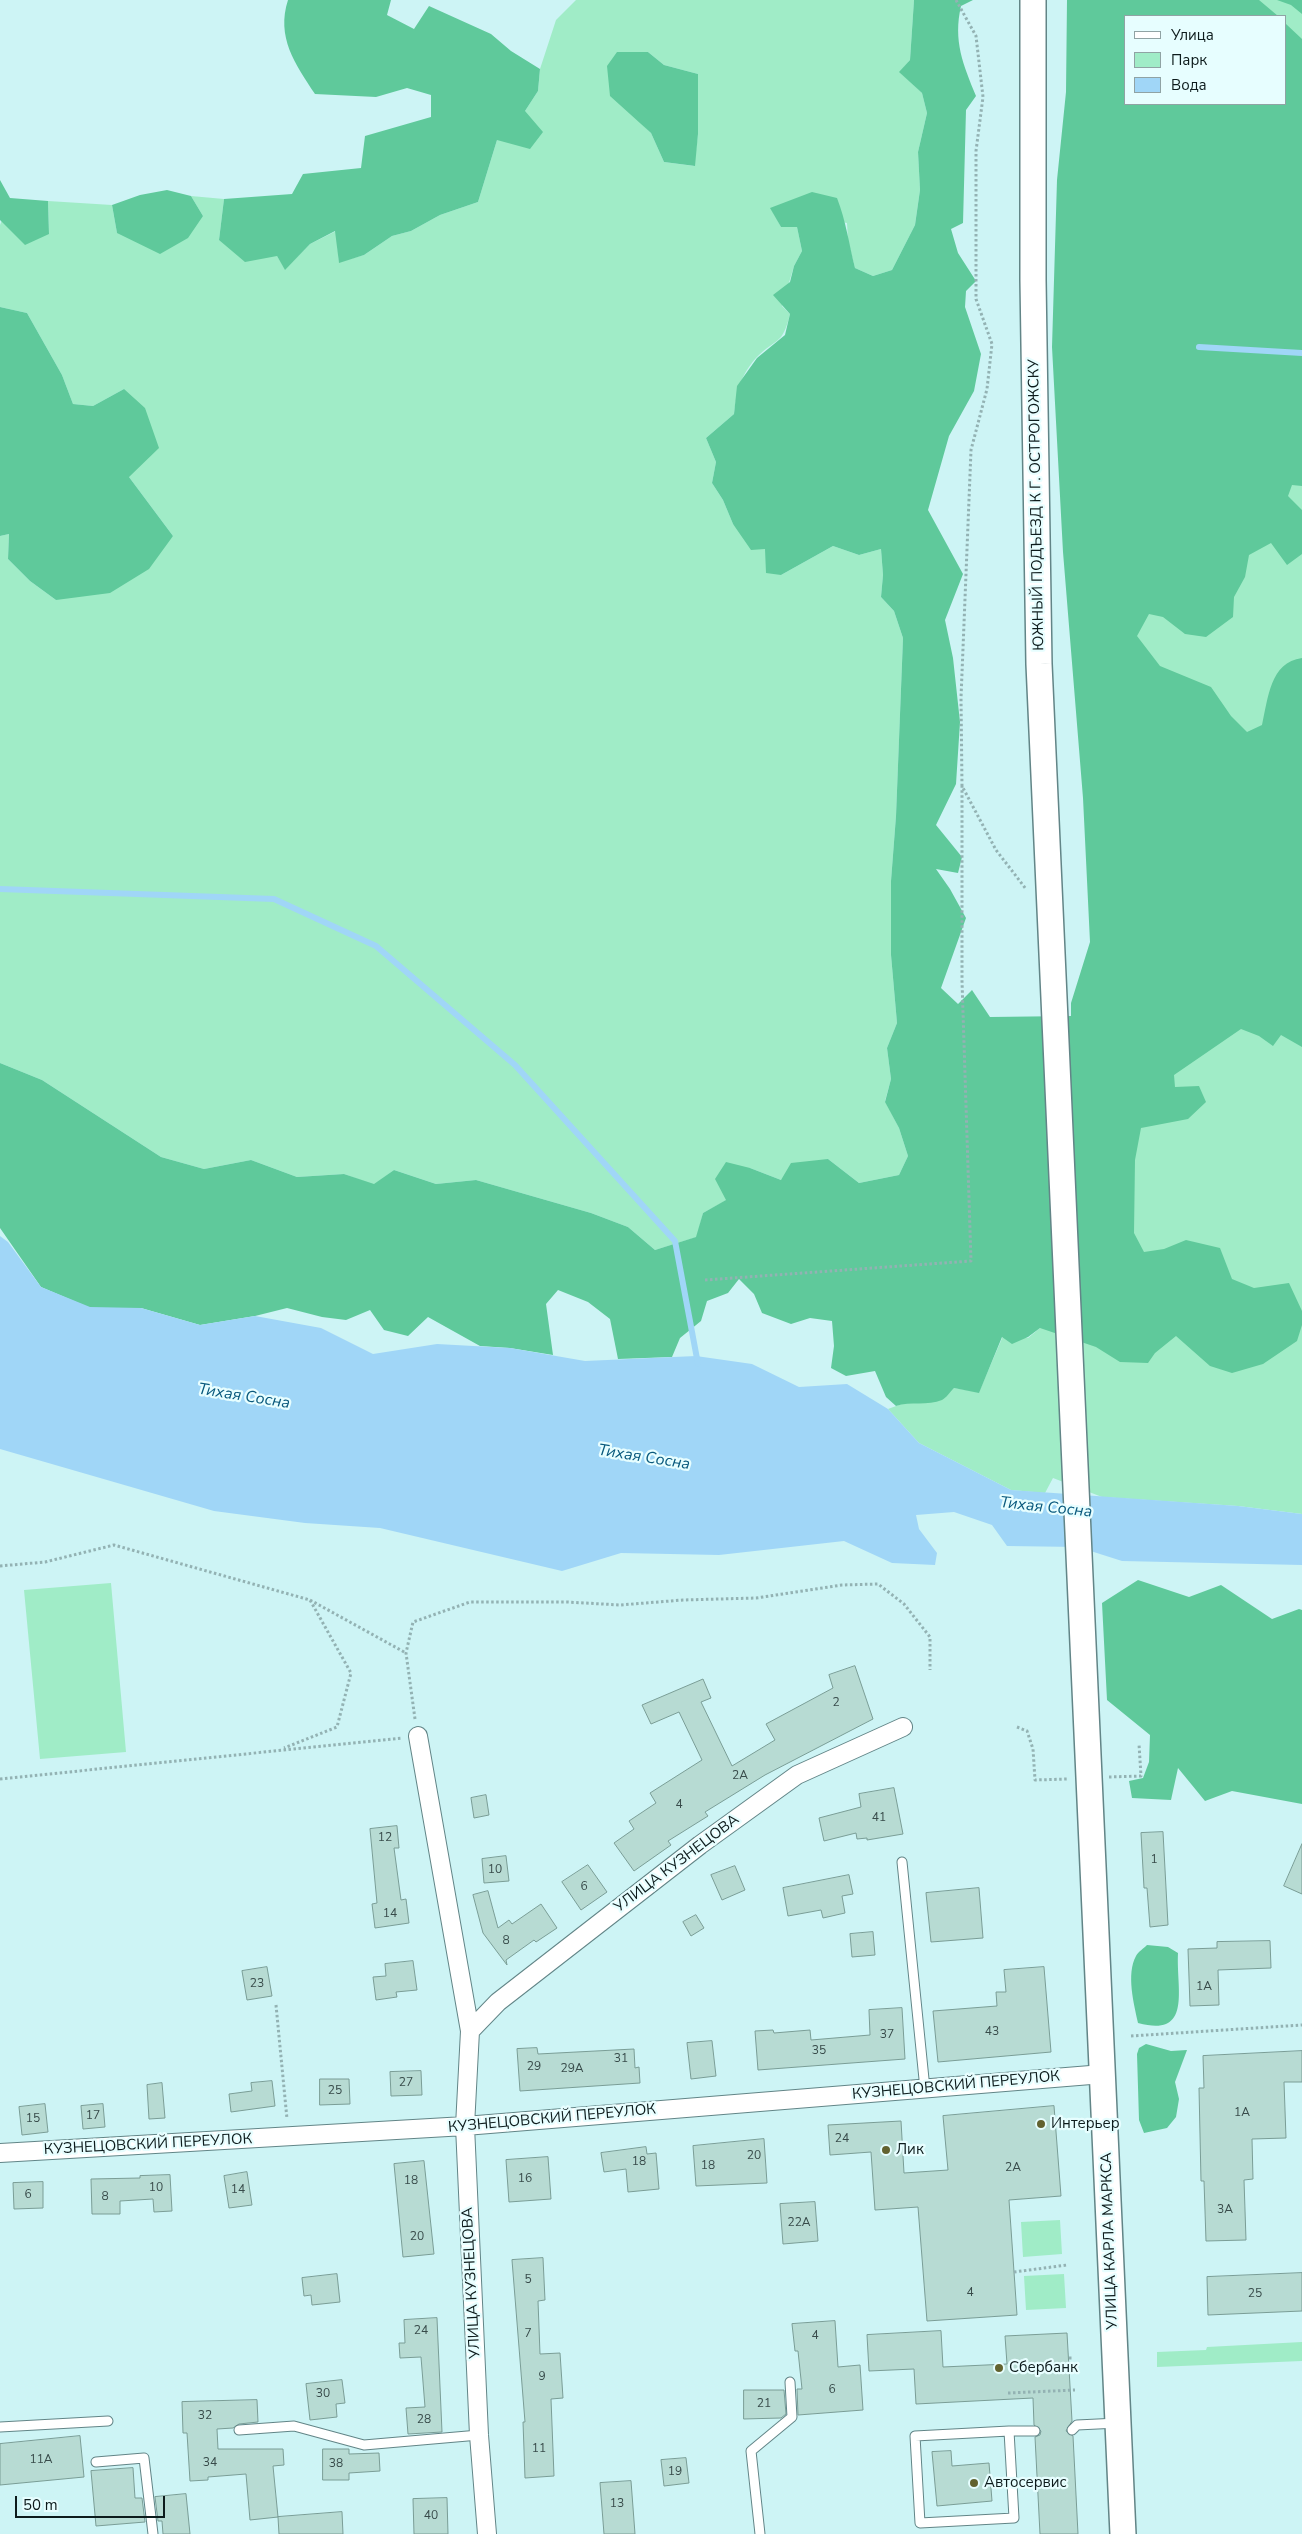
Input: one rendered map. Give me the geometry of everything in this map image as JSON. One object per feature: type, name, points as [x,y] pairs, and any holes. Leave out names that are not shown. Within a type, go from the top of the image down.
[{"type":"main road","name":"ЮЖНЫЙ ПОДЪЕЗД К Г. ОСТРОГОЖСКУ","points":[[1033,0],[1033,280],[1039,654],[1053,1009],[1088,1775]]},
{"type":"main road","name":"УЛИЦА КАРЛА МАРКСА","points":[[1088,1775],[1123,2534]]},
{"type":"street","name":"УЛИЦА КУЗНЕЦОВА","points":[[470,2031],[498,2002],[700,1845],[797,1776],[903,1727]]},
{"type":"street","name":"УЛИЦА КУЗНЕЦОВА","points":[[418,1736],[470,2031],[465,2126],[479,2435],[487,2534]]},
{"type":"street","name":"КУЗНЕЦОВСКИЙ ПЕРЕУЛОК","points":[[0,2153],[465,2126],[1103,2074]]},
{"type":"lane","points":[[902,1862],[925,2089]]},
{"type":"lane","points":[[760,2534],[751,2451],[792,2418],[790,2382]]},
{"type":"lane","points":[[0,2427],[108,2420]]},
{"type":"lane","points":[[1072,2430],[1077,2425],[1118,2423]]},
{"type":"lane","points":[[239,2430],[294,2426],[364,2445],[479,2435]]},
{"type":"lane","points":[[920,2523],[1014,2518],[1009,2431]]},
{"type":"lane","points":[[919,2534],[916,2436],[1035,2431]]},
{"type":"lane","points":[[96,2462],[144,2458],[153,2534]]},
{"type":"path","points":[[705,1280],[971,1261],[962,981],[962,688],[970,450],[987,389],[992,344],[976,299],[976,151],[983,97],[976,36],[956,0]]},
{"type":"path","points":[[962,786],[996,850],[1050,919]]},
{"type":"path","points":[[0,1566],[45,1562],[114,1545],[310,1600],[406,1653]]},
{"type":"path","points":[[0,1779],[418,1736],[406,1653],[412,1622],[470,1602],[567,1602],[620,1605],[683,1600],[756,1598],[842,1585],[878,1584],[904,1604],[930,1636],[930,1670]]},
{"type":"path","points":[[278,1750],[337,1727],[351,1673],[310,1600]]},
{"type":"path","points":[[1017,1727],[1027,1731],[1033,1749],[1035,1780],[1088,1775],[1141,1776],[1140,1744]]},
{"type":"path","points":[[276,2005],[288,2137]]},
{"type":"path","points":[[1130,2036],[1302,2025]]},
{"type":"path","points":[[1014,2272],[1067,2265]]},
{"type":"path","points":[[1008,2393],[1075,2390]]},
{"type":"green space","points":[[288,0],[391,0],[387,15],[414,29],[429,6],[491,34],[511,51],[540,69],[538,91],[525,111],[543,132],[530,149],[497,140],[478,202],[440,215],[411,231],[392,236],[364,255],[339,263],[335,231],[310,244],[285,270],[277,256],[245,262],[219,240],[224,199],[292,194],[303,174],[361,168],[365,136],[431,117],[431,95],[407,88],[376,97],[315,94],[295,61],[286,38],[284,26]]},
{"type":"green space","points":[[576,0],[914,0],[910,60],[900,72],[922,93],[927,113],[918,152],[920,190],[915,225],[892,270],[873,276],[855,268],[848,241],[847,223],[771,208],[781,227],[797,227],[802,251],[794,266],[782,306],[790,314],[787,325],[778,341],[763,351],[746,371],[738,391],[734,414],[706,438],[716,462],[712,483],[723,500],[733,524],[765,549],[781,575],[833,546],[859,555],[881,549],[883,575],[881,597],[894,611],[903,638],[896,816],[891,881],[891,955],[897,1023],[887,1048],[891,1079],[885,1101],[899,1128],[908,1156],[899,1175],[859,1183],[828,1159],[781,1180],[750,1168],[727,1200],[703,1213],[697,1237],[655,1250],[628,1227],[591,1213],[476,1180],[436,1184],[394,1170],[374,1185],[344,1174],[297,1177],[251,1160],[204,1169],[161,1157],[42,1080],[0,1063],[0,536],[9,534],[8,559],[30,581],[56,600],[173,536],[129,477],[124,389],[93,406],[73,404],[62,375],[27,313],[0,307],[0,225],[2,220],[49,234],[48,201],[112,205],[117,233],[203,216],[191,196],[224,199],[219,240],[277,256],[285,269],[310,244],[336,231],[339,262],[364,255],[392,236],[411,231],[440,215],[478,202],[497,140],[525,111],[538,91],[540,69],[556,20]],"holes":[[[648,52],[664,65],[698,74],[698,134],[694,166],[664,162],[651,133],[636,118]]]},
{"type":"green space","points":[[914,0],[973,0],[961,6],[958,30],[961,52],[976,96],[966,110],[963,223],[951,229],[958,253],[976,281],[966,291],[965,307],[981,354],[974,391],[949,436],[928,510],[963,574],[945,620],[953,658],[960,722],[956,784],[936,825],[962,857],[958,873],[936,869],[966,918],[941,988],[958,1004],[972,990],[990,1017],[1071,1016],[1071,1003],[1090,942],[1083,798],[1063,552],[1052,347],[1057,180],[1066,92],[1067,0],[1259,0],[1277,15],[1124,15],[1124,105],[1287,105],[1287,25],[1302,39],[1302,486],[1292,485],[1288,496],[1302,510],[1302,554],[1287,565],[1271,543],[1249,555],[1245,577],[1234,597],[1233,617],[1206,637],[1185,634],[1163,617],[1149,614],[1137,636],[1160,666],[1211,687],[1231,716],[1247,732],[1262,725],[1269,693],[1277,674],[1283,666],[1291,661],[1302,658],[1302,1047],[1281,1035],[1273,1046],[1259,1036],[1241,1029],[1174,1075],[1175,1087],[1199,1086],[1206,1102],[1188,1119],[1141,1128],[1135,1160],[1134,1233],[1144,1252],[1164,1249],[1186,1240],[1220,1248],[1232,1279],[1254,1288],[1289,1283],[1302,1311],[1302,1325],[1297,1341],[1263,1364],[1232,1373],[1210,1366],[1176,1336],[1155,1353],[1148,1363],[1120,1362],[1096,1347],[1040,1328],[1028,1337],[1012,1344],[1002,1337],[979,1393],[954,1388],[944,1399],[937,1402],[896,1406],[886,1397],[875,1371],[846,1376],[831,1368],[834,1346],[832,1321],[810,1318],[791,1324],[762,1313],[754,1294],[739,1279],[728,1293],[707,1301],[701,1321],[680,1338],[672,1357],[618,1359],[610,1319],[588,1302],[558,1290],[546,1304],[553,1355],[510,1348],[480,1346],[428,1317],[408,1336],[384,1330],[370,1310],[346,1320],[322,1317],[287,1308],[255,1316],[200,1325],[141,1308],[90,1308],[41,1287],[0,1228],[0,1063],[42,1080],[161,1157],[204,1169],[251,1160],[297,1177],[344,1174],[374,1184],[394,1170],[436,1184],[476,1180],[591,1213],[628,1227],[655,1250],[696,1237],[703,1213],[726,1200],[715,1179],[726,1162],[750,1168],[781,1180],[791,1163],[828,1159],[859,1183],[899,1175],[908,1156],[899,1128],[885,1102],[891,1079],[887,1048],[897,1023],[891,955],[891,881],[896,816],[903,638],[894,611],[881,597],[883,575],[881,549],[859,555],[833,546],[781,575],[766,573],[765,549],[751,550],[733,524],[723,500],[712,483],[716,462],[706,438],[734,414],[737,386],[757,358],[785,335],[790,314],[773,295],[790,282],[794,266],[802,251],[797,227],[781,227],[770,208],[812,192],[837,198],[855,268],[873,276],[892,270],[915,225],[920,190],[918,152],[927,113],[922,93],[899,72],[910,60]]},
{"type":"green space","points":[[1109,0],[1302,0],[1302,1514],[1238,1506],[1102,1497],[1053,1478],[1045,1493],[1011,1490],[919,1443],[888,1409],[907,1402],[920,1403],[954,1388],[979,1392],[1003,1336],[1028,1338],[1040,1328],[1120,1015],[1102,645]]},
{"type":"green space","points":[[1277,0],[1302,0],[1302,14],[1291,5]]},
{"type":"green space","points":[[617,52],[648,52],[664,65],[698,74],[698,134],[695,166],[664,162],[651,133],[610,96],[607,66]]},
{"type":"green space","points":[[0,180],[10,198],[48,201],[49,234],[25,245],[0,220]]},
{"type":"green space","points":[[167,190],[191,196],[203,216],[188,238],[160,254],[117,233],[112,205],[140,195]]},
{"type":"green space","points":[[0,307],[27,313],[62,375],[73,404],[93,406],[124,389],[145,408],[159,448],[129,477],[173,536],[149,569],[110,593],[56,600],[30,581],[8,559],[9,534],[0,536]]},
{"type":"green space","points":[[1138,1580],[1189,1597],[1221,1585],[1272,1619],[1299,1609],[1302,1610],[1302,1804],[1232,1791],[1205,1801],[1178,1768],[1171,1800],[1132,1798],[1129,1781],[1143,1778],[1149,1762],[1150,1735],[1107,1700],[1102,1603]]},
{"type":"green space","points":[[111,1583],[126,1752],[40,1759],[24,1590]]},
{"type":"green space","points":[[1147,1945],[1168,1947],[1178,1953],[1178,2007],[1174,2017],[1167,2023],[1155,2026],[1138,2023],[1131,1980],[1133,1963],[1137,1955]]},
{"type":"green space","points":[[1146,2044],[1171,2051],[1187,2050],[1175,2082],[1179,2099],[1176,2117],[1167,2128],[1144,2133],[1139,2120],[1137,2054],[1139,2048]]},
{"type":"green space","points":[[1060,2220],[1062,2254],[1023,2257],[1021,2222]]},
{"type":"green space","points":[[1064,2274],[1066,2308],[1026,2310],[1024,2276]]},
{"type":"green space","points":[[1302,2342],[1302,2361],[1157,2367],[1157,2352],[1206,2350],[1207,2347]]},
{"type":"water","name":"Тихая Сосна","points":[[0,1236],[8,1242],[41,1287],[90,1307],[141,1308],[200,1325],[255,1316],[321,1328],[373,1354],[437,1344],[510,1348],[585,1361],[696,1356],[752,1364],[799,1387],[847,1384],[888,1409],[919,1443],[1011,1490],[1238,1506],[1302,1514],[1302,1565],[1122,1561],[1078,1547],[1007,1546],[992,1525],[954,1512],[916,1515],[919,1529],[937,1553],[935,1565],[892,1563],[844,1541],[719,1555],[621,1553],[562,1571],[380,1528],[305,1523],[214,1511],[0,1449]]},
{"type":"building","points":[[855,1666],[873,1719],[765,1775],[705,1812],[708,1816],[668,1841],[671,1845],[634,1871],[614,1843],[634,1829],[629,1821],[656,1803],[650,1793],[702,1760],[679,1712],[651,1724],[642,1705],[703,1679],[711,1698],[701,1702],[732,1766],[775,1740],[766,1724],[833,1688],[829,1675]]},
{"type":"building","points":[[894,1788],[903,1834],[867,1840],[867,1838],[857,1839],[856,1833],[824,1841],[819,1818],[861,1807],[859,1794]]},
{"type":"building","points":[[486,1795],[489,1815],[474,1818],[471,1798]]},
{"type":"building","points":[[397,1826],[399,1848],[394,1848],[401,1900],[406,1899],[409,1923],[375,1928],[372,1904],[377,1903],[370,1829]]},
{"type":"building","points":[[1163,1832],[1168,1925],[1150,1927],[1147,1888],[1144,1888],[1141,1833]]},
{"type":"building","points":[[1302,1844],[1302,1894],[1284,1886]]},
{"type":"building","points":[[506,1856],[509,1881],[484,1883],[482,1859]]},
{"type":"building","points":[[588,1865],[607,1892],[581,1910],[562,1882]]},
{"type":"building","points":[[735,1866],[745,1890],[722,1900],[711,1875]]},
{"type":"building","points":[[849,1875],[853,1894],[842,1896],[845,1913],[823,1918],[821,1910],[788,1916],[783,1888]]},
{"type":"building","points":[[979,1888],[983,1938],[931,1942],[926,1893]]},
{"type":"building","points":[[488,1891],[498,1928],[509,1920],[512,1924],[541,1904],[557,1928],[536,1942],[534,1940],[506,1960],[507,1965],[483,1933],[473,1895]]},
{"type":"building","points":[[696,1915],[704,1928],[691,1936],[683,1922]]},
{"type":"building","points":[[873,1932],[875,1955],[852,1957],[850,1934]]},
{"type":"building","points":[[1270,1941],[1271,1968],[1218,1970],[1219,2005],[1190,2006],[1188,1949],[1217,1948],[1217,1942]]},
{"type":"building","points":[[413,1961],[417,1990],[396,1992],[397,1997],[376,2000],[373,1977],[386,1976],[385,1964]]},
{"type":"building","points":[[267,1967],[272,1996],[247,2000],[242,1971]]},
{"type":"building","points":[[1044,1967],[1051,2052],[938,2062],[933,2011],[997,2006],[996,1992],[1006,1992],[1004,1970]]},
{"type":"building","points":[[902,2008],[905,2059],[758,2070],[755,2031],[773,2030],[774,2033],[810,2030],[811,2040],[870,2035],[869,2010]]},
{"type":"building","points":[[712,2041],[716,2076],[691,2079],[687,2043]]},
{"type":"building","points":[[537,2048],[538,2054],[634,2049],[635,2068],[639,2067],[640,2083],[520,2091],[517,2049]]},
{"type":"building","points":[[1302,2051],[1302,2082],[1284,2082],[1286,2138],[1252,2139],[1253,2179],[1244,2180],[1246,2240],[1206,2241],[1204,2181],[1201,2181],[1199,2088],[1204,2088],[1203,2056]]},
{"type":"building","points":[[421,2071],[422,2095],[391,2096],[390,2072]]},
{"type":"building","points":[[320,2079],[349,2079],[350,2104],[320,2105]]},
{"type":"building","points":[[272,2081],[275,2106],[231,2112],[229,2094],[252,2091],[251,2083]]},
{"type":"building","points":[[162,2083],[165,2118],[149,2119],[147,2085]]},
{"type":"building","points":[[45,2104],[48,2132],[22,2135],[19,2107]]},
{"type":"building","points":[[103,2104],[105,2127],[83,2129],[81,2106]]},
{"type":"building","points":[[1054,2106],[1061,2196],[1009,2200],[1017,2315],[927,2321],[918,2207],[875,2210],[871,2152],[830,2155],[828,2125],[901,2121],[904,2173],[948,2170],[943,2116]]},
{"type":"building","points":[[764,2139],[767,2183],[696,2186],[693,2146]]},
{"type":"building","points":[[646,2147],[647,2154],[656,2153],[659,2189],[628,2192],[626,2169],[604,2172],[601,2153]]},
{"type":"building","points":[[548,2157],[551,2199],[509,2202],[506,2160]]},
{"type":"building","points":[[424,2161],[434,2254],[403,2257],[394,2164]]},
{"type":"building","points":[[247,2172],[252,2205],[229,2208],[224,2176]]},
{"type":"building","points":[[170,2175],[172,2211],[154,2212],[153,2199],[120,2201],[120,2214],[92,2214],[91,2179]]},
{"type":"building","points":[[43,2182],[43,2208],[14,2209],[13,2183]]},
{"type":"building","points":[[815,2202],[818,2241],[783,2244],[780,2204]]},
{"type":"building","points":[[543,2258],[545,2300],[538,2301],[540,2354],[560,2353],[563,2398],[551,2399],[554,2476],[525,2478],[523,2422],[525,2422],[512,2260]]},
{"type":"building","points":[[1302,2273],[1302,2311],[1208,2315],[1207,2277]]},
{"type":"building","points":[[337,2274],[340,2302],[312,2305],[311,2295],[304,2296],[302,2278]]},
{"type":"building","points":[[437,2318],[442,2432],[408,2434],[406,2408],[425,2407],[421,2357],[400,2358],[399,2343],[405,2343],[404,2320]]},
{"type":"building","points":[[835,2321],[838,2367],[860,2365],[863,2410],[798,2415],[797,2389],[802,2389],[798,2351],[795,2351],[792,2324]]},
{"type":"building","points":[[941,2331],[943,2367],[1007,2364],[1005,2336],[1067,2333],[1072,2421],[1066,2431],[1073,2436],[1078,2534],[1040,2534],[1035,2437],[1040,2435],[1041,2431],[1034,2425],[1033,2398],[916,2404],[914,2369],[869,2371],[867,2335]]},
{"type":"building","points":[[342,2380],[345,2403],[336,2404],[337,2417],[310,2420],[306,2384]]},
{"type":"building","points":[[744,2390],[784,2390],[786,2414],[781,2418],[744,2419]]},
{"type":"building","points":[[257,2400],[258,2422],[239,2424],[233,2428],[217,2429],[218,2449],[283,2449],[284,2465],[273,2466],[278,2517],[250,2520],[246,2474],[208,2477],[208,2480],[190,2481],[187,2433],[183,2433],[182,2402]]},
{"type":"building","points":[[80,2436],[84,2477],[0,2485],[0,2444]]},
{"type":"building","points":[[323,2449],[349,2449],[349,2454],[379,2453],[380,2471],[349,2473],[349,2480],[323,2480]]},
{"type":"building","points":[[951,2451],[952,2466],[989,2463],[992,2501],[937,2506],[932,2452]]},
{"type":"building","points":[[686,2458],[689,2483],[664,2486],[661,2460]]},
{"type":"building","points":[[133,2468],[135,2498],[142,2498],[145,2522],[96,2526],[91,2471]]},
{"type":"building","points":[[631,2481],[635,2534],[604,2534],[600,2483]]},
{"type":"building","points":[[186,2494],[190,2534],[163,2534],[162,2521],[158,2521],[155,2497]]},
{"type":"building","points":[[447,2498],[448,2534],[414,2534],[413,2499]]},
{"type":"building","points":[[342,2512],[343,2534],[279,2534],[278,2517]]},
{"type":"waterway","points":[[1199,347],[1302,353]]},
{"type":"waterway","points":[[0,889],[274,899],[376,946],[515,1065],[675,1241],[698,1364]]},
{"type":"place","name":"Интерьер","points":[[1041,2124]]},
{"type":"place","name":"Лик","points":[[886,2150]]},
{"type":"place","name":"Сбербанк","points":[[999,2368]]},
{"type":"place","name":"Автосервис","points":[[974,2483]]}]
